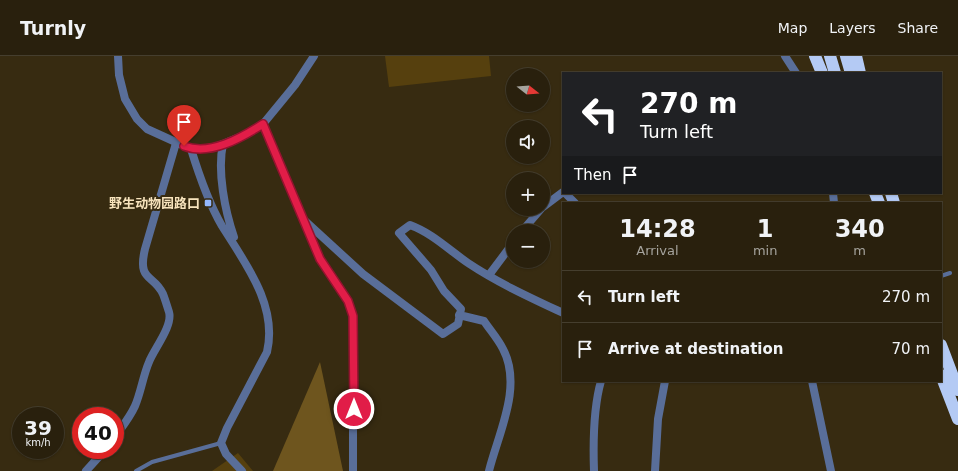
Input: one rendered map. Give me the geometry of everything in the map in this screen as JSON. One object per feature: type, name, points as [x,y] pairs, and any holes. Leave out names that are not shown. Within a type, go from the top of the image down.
[{"type":"highway","points":[[815,56],[822,72]]},
{"type":"highway","points":[[830,56],[835,72]]},
{"type":"highway","points":[[846,56],[851,72]]},
{"type":"highway","points":[[856,56],[860,72]]},
{"type":"highway","points":[[942,348],[958,390]]},
{"type":"highway","points":[[942,378],[958,419]]},
{"type":"street","points":[[118,56],[119,75],[124,99],[137,119],[147,129],[191,149],[208,149],[223,144],[247,134],[263,124],[295,85],[314,56]]},
{"type":"street","points":[[785,56],[795,72]]},
{"type":"street","points":[[263,124],[320,259],[348,301],[353,316],[353,471]]},
{"type":"street","points":[[124,423],[135,406],[149,362],[164,334],[168,320],[169,313],[163,294],[148,278],[144,271],[143,264],[145,249],[176,143]]},
{"type":"street","points":[[223,144],[220,157],[227,217],[236,246]]},
{"type":"street","points":[[191,149],[200,180],[222,225],[236,246],[258,286],[270,323],[270,339],[267,352],[227,428],[221,443],[226,454],[242,471]]},
{"type":"street","points":[[550,202],[562,193]]},
{"type":"street","points":[[566,194],[574,202]]},
{"type":"street","points":[[528,224],[535,216]]},
{"type":"street","points":[[304,220],[363,274],[443,334],[458,324],[461,309],[399,233],[410,225],[423,229],[469,263],[489,275],[526,296],[562,313]]},
{"type":"street","points":[[489,275],[506,252]]},
{"type":"street","points":[[460,315],[484,321],[503,350],[510,374],[507,411],[489,471]]},
{"type":"street","points":[[594,471],[593,453],[597,400],[601,382]]},
{"type":"street","points":[[655,471],[658,419],[665,382]]},
{"type":"street","points":[[812,382],[831,471]]},
{"type":"street","points":[[86,471],[97,459]]},
{"type":"lane","points":[[942,276],[950,273]]},
{"type":"lane","points":[[136,471],[152,462],[221,443]]},
{"type":"shaded area","points":[[385,56],[489,56],[491,76],[389,87]]},
{"type":"shaded area","points":[[320,362],[343,471],[273,471]]},
{"type":"shaded area","points":[[238,453],[253,471],[212,471]]},
{"type":"place","name":"野生动物园路口","points":[[208,203]]},
{"type":"route","points":[[184,146],[191,149],[208,149],[247,134],[263,124],[304,220],[310,238],[320,259],[348,301],[353,316],[354,409]]}]
